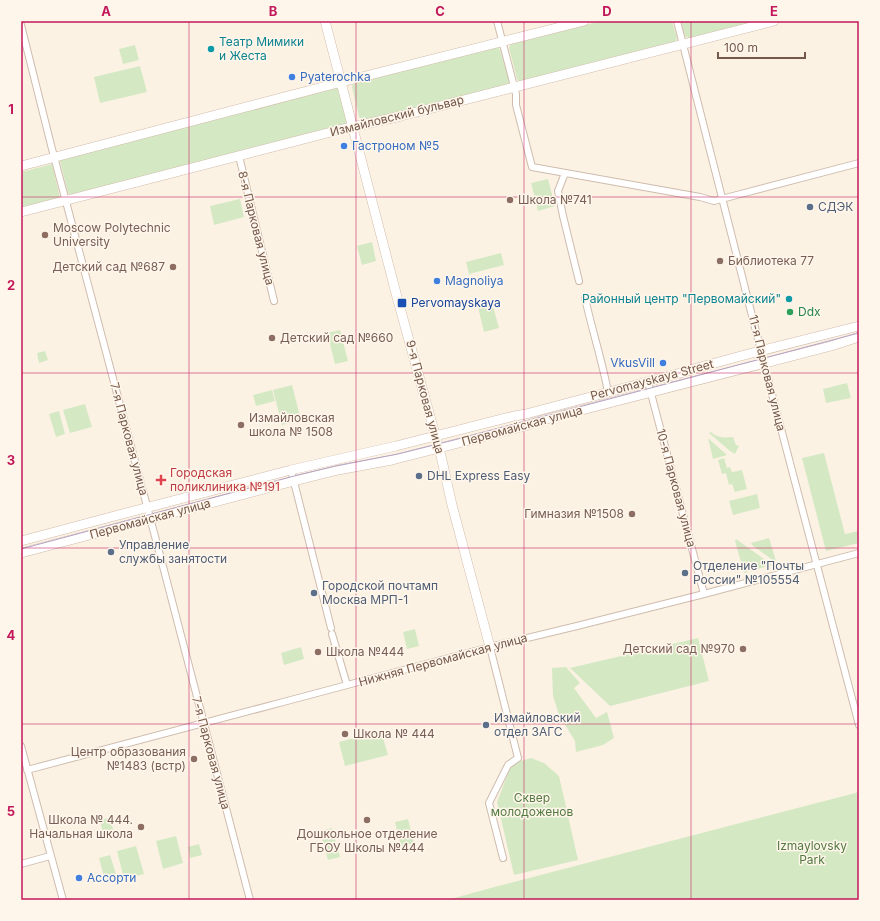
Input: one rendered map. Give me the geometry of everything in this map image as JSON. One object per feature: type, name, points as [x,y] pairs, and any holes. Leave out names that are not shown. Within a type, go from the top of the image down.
[{"type":"main road","name":"9-я Парковая улица","points":[[325,21],[436,436],[452,505],[490,647]]},
{"type":"main road","points":[[21,166],[341,82],[584,21]]},
{"type":"main road","name":"Измайловский бульвар","points":[[21,212],[774,21]]},
{"type":"main road","points":[[761,351],[859,326]]},
{"type":"main road","name":"Первомайская улица","points":[[21,553],[294,481],[338,470],[392,460],[764,364],[832,346],[859,336]]},
{"type":"main road","name":"Pervomayskaya Street","points":[[436,436],[648,382],[761,351]]},
{"type":"main road","name":"Первомайская улица","points":[[21,542],[291,470],[436,436]]},
{"type":"street","points":[[497,21],[516,94],[516,105],[532,168],[700,197],[714,201],[859,163]]},
{"type":"street","name":"11-я Парковая улица","points":[[677,21],[764,364],[859,725]]},
{"type":"street","name":"7-я Парковая улица","points":[[21,25],[54,157],[250,900]]},
{"type":"street","name":"8-я Парковая улица","points":[[239,156],[274,300]]},
{"type":"street","points":[[565,173],[558,191],[579,281]]},
{"type":"street","points":[[585,298],[592,330],[597,340],[608,392]]},
{"type":"street","name":"10-я Парковая улица","points":[[648,382],[704,594]]},
{"type":"street","points":[[291,470],[331,631],[347,685]]},
{"type":"street","name":"Нижняя Первомайская улица","points":[[27,770],[490,647],[704,594],[859,553]]},
{"type":"street","name":"9-я Парковая улица","points":[[490,647],[518,758],[508,765],[489,803],[503,858]]},
{"type":"street","points":[[21,746],[63,900]]},
{"type":"street","points":[[21,864],[50,856]]},
{"type":"green space","points":[[601,21],[672,21],[677,38],[676,41],[520,82],[517,79],[509,48],[510,45]]},
{"type":"green space","points":[[681,21],[760,21],[690,39],[685,36]]},
{"type":"green space","points":[[135,45],[139,60],[123,64],[119,49]]},
{"type":"green space","points":[[498,47],[509,80],[509,83],[506,85],[367,120],[359,117],[352,87],[353,84]]},
{"type":"green space","points":[[140,66],[147,92],[100,103],[94,77]]},
{"type":"green space","points":[[338,87],[347,123],[346,125],[72,195],[68,193],[60,161],[61,158]]},
{"type":"green space","points":[[52,164],[60,198],[21,209],[21,172]]},
{"type":"green space","points":[[548,179],[555,206],[538,211],[531,183]]},
{"type":"green space","points":[[240,199],[244,217],[214,225],[210,206]]},
{"type":"green space","points":[[372,242],[376,261],[362,265],[357,246]]},
{"type":"green space","points":[[501,253],[504,265],[469,274],[466,262]]},
{"type":"green space","points":[[492,303],[499,328],[484,332],[478,307]]},
{"type":"green space","points":[[340,330],[348,361],[335,364],[327,333]]},
{"type":"green space","points":[[45,351],[48,360],[39,363],[37,353]]},
{"type":"green space","points":[[847,383],[851,398],[826,403],[823,389]]},
{"type":"green space","points":[[292,385],[301,420],[282,425],[273,390]]},
{"type":"green space","points":[[272,390],[275,401],[256,406],[253,395]]},
{"type":"green space","points":[[85,404],[92,427],[70,433],[63,410]]},
{"type":"green space","points":[[59,411],[65,434],[56,437],[49,414]]},
{"type":"green space","points":[[711,432],[721,437],[733,437],[736,445],[739,446],[735,454],[709,433]]},
{"type":"green space","points":[[708,438],[709,439],[727,455],[713,459]]},
{"type":"green space","points":[[824,453],[845,534],[859,531],[859,543],[826,551],[802,458]]},
{"type":"green space","points":[[724,458],[727,468],[730,467],[732,472],[742,470],[747,489],[735,492],[732,484],[729,485],[726,473],[722,474],[718,460]]},
{"type":"green space","points":[[757,494],[760,508],[733,515],[729,501]]},
{"type":"green space","points":[[769,538],[776,561],[751,543]]},
{"type":"green space","points":[[736,539],[772,565],[744,573],[735,541]]},
{"type":"green space","points":[[415,629],[419,646],[407,649],[403,632]]},
{"type":"green space","points":[[698,638],[709,681],[610,706],[570,668]]},
{"type":"green space","points":[[301,647],[304,659],[284,665],[281,653]]},
{"type":"green space","points":[[566,667],[580,683],[574,688],[596,718],[607,712],[614,738],[603,745],[576,752],[575,741],[559,715],[553,696],[552,668]]},
{"type":"green space","points":[[381,731],[388,755],[345,766],[339,742]]},
{"type":"green space","name":"Сквер молодоженов","points":[[531,758],[544,763],[559,776],[578,860],[514,875],[497,802],[510,768],[517,762]]},
{"type":"green space","name":"Izmaylovsky Park","points":[[859,792],[859,900],[447,900],[498,886]]},
{"type":"green space","points":[[110,818],[115,836],[104,838],[100,820]]},
{"type":"green space","points":[[408,819],[414,843],[401,846],[395,822]]},
{"type":"green space","points":[[332,828],[340,857],[328,860],[320,831]]},
{"type":"green space","points":[[176,836],[183,863],[163,869],[156,841]]},
{"type":"green space","points":[[199,844],[202,855],[190,858],[188,847]]},
{"type":"green space","points":[[136,846],[144,874],[124,879],[117,851]]},
{"type":"green space","points":[[110,855],[116,874],[104,877],[99,858]]},
{"type":"tram line","points":[[21,549],[298,475],[398,454],[454,440],[859,333]]},
{"type":"place","name":"Театр Мимики и Жеста","points":[[211,49]]},
{"type":"place","name":"Pyaterochka","points":[[292,77]]},
{"type":"place","name":"Гастроном №5","points":[[344,146]]},
{"type":"place","name":"Школа №741","points":[[510,200]]},
{"type":"place","name":"СДЭК","points":[[810,207]]},
{"type":"place","name":"Moscow Polytechnic University","points":[[45,235]]},
{"type":"place","name":"Библиотека 77","points":[[720,261]]},
{"type":"place","name":"Детский сад №687","points":[[173,267]]},
{"type":"place","name":"Magnoliya","points":[[437,281]]},
{"type":"place","name":"Районный центр \"Первомайский\"","points":[[789,299]]},
{"type":"place","name":"Pervomayskaya","points":[[402,303]]},
{"type":"place","name":"Ddx","points":[[790,312]]},
{"type":"place","name":"Детский сад №660","points":[[272,338]]},
{"type":"place","name":"VkusVill","points":[[663,363]]},
{"type":"place","name":"Измайловская школа № 1508","points":[[241,425]]},
{"type":"place","name":"DHL Express Easy","points":[[419,476]]},
{"type":"place","name":"Городская поликлиника №191","points":[[161,480]]},
{"type":"place","name":"Гимназия №1508","points":[[632,514]]},
{"type":"place","name":"Управление cлужбы занятости","points":[[111,552]]},
{"type":"place","name":"Отделение \"Почты России\" №105554","points":[[685,573]]},
{"type":"place","name":"Городской почтамп Москва МРП-1","points":[[314,593]]},
{"type":"place","name":"Детский сад №970","points":[[743,649]]},
{"type":"place","name":"Школа №444","points":[[318,652]]},
{"type":"place","name":"Измайловский отдел ЗАГС","points":[[486,725]]},
{"type":"place","name":"Школа № 444","points":[[345,734]]},
{"type":"place","name":"Центр образования №1483 (встр)","points":[[194,759]]},
{"type":"place","name":"Дошкольное отделение ГБОУ Школы №444","points":[[367,820]]},
{"type":"place","name":"Школа № 444. Начальная школа","points":[[141,827]]},
{"type":"place","name":"Ассорти","points":[[79,878]]}]
